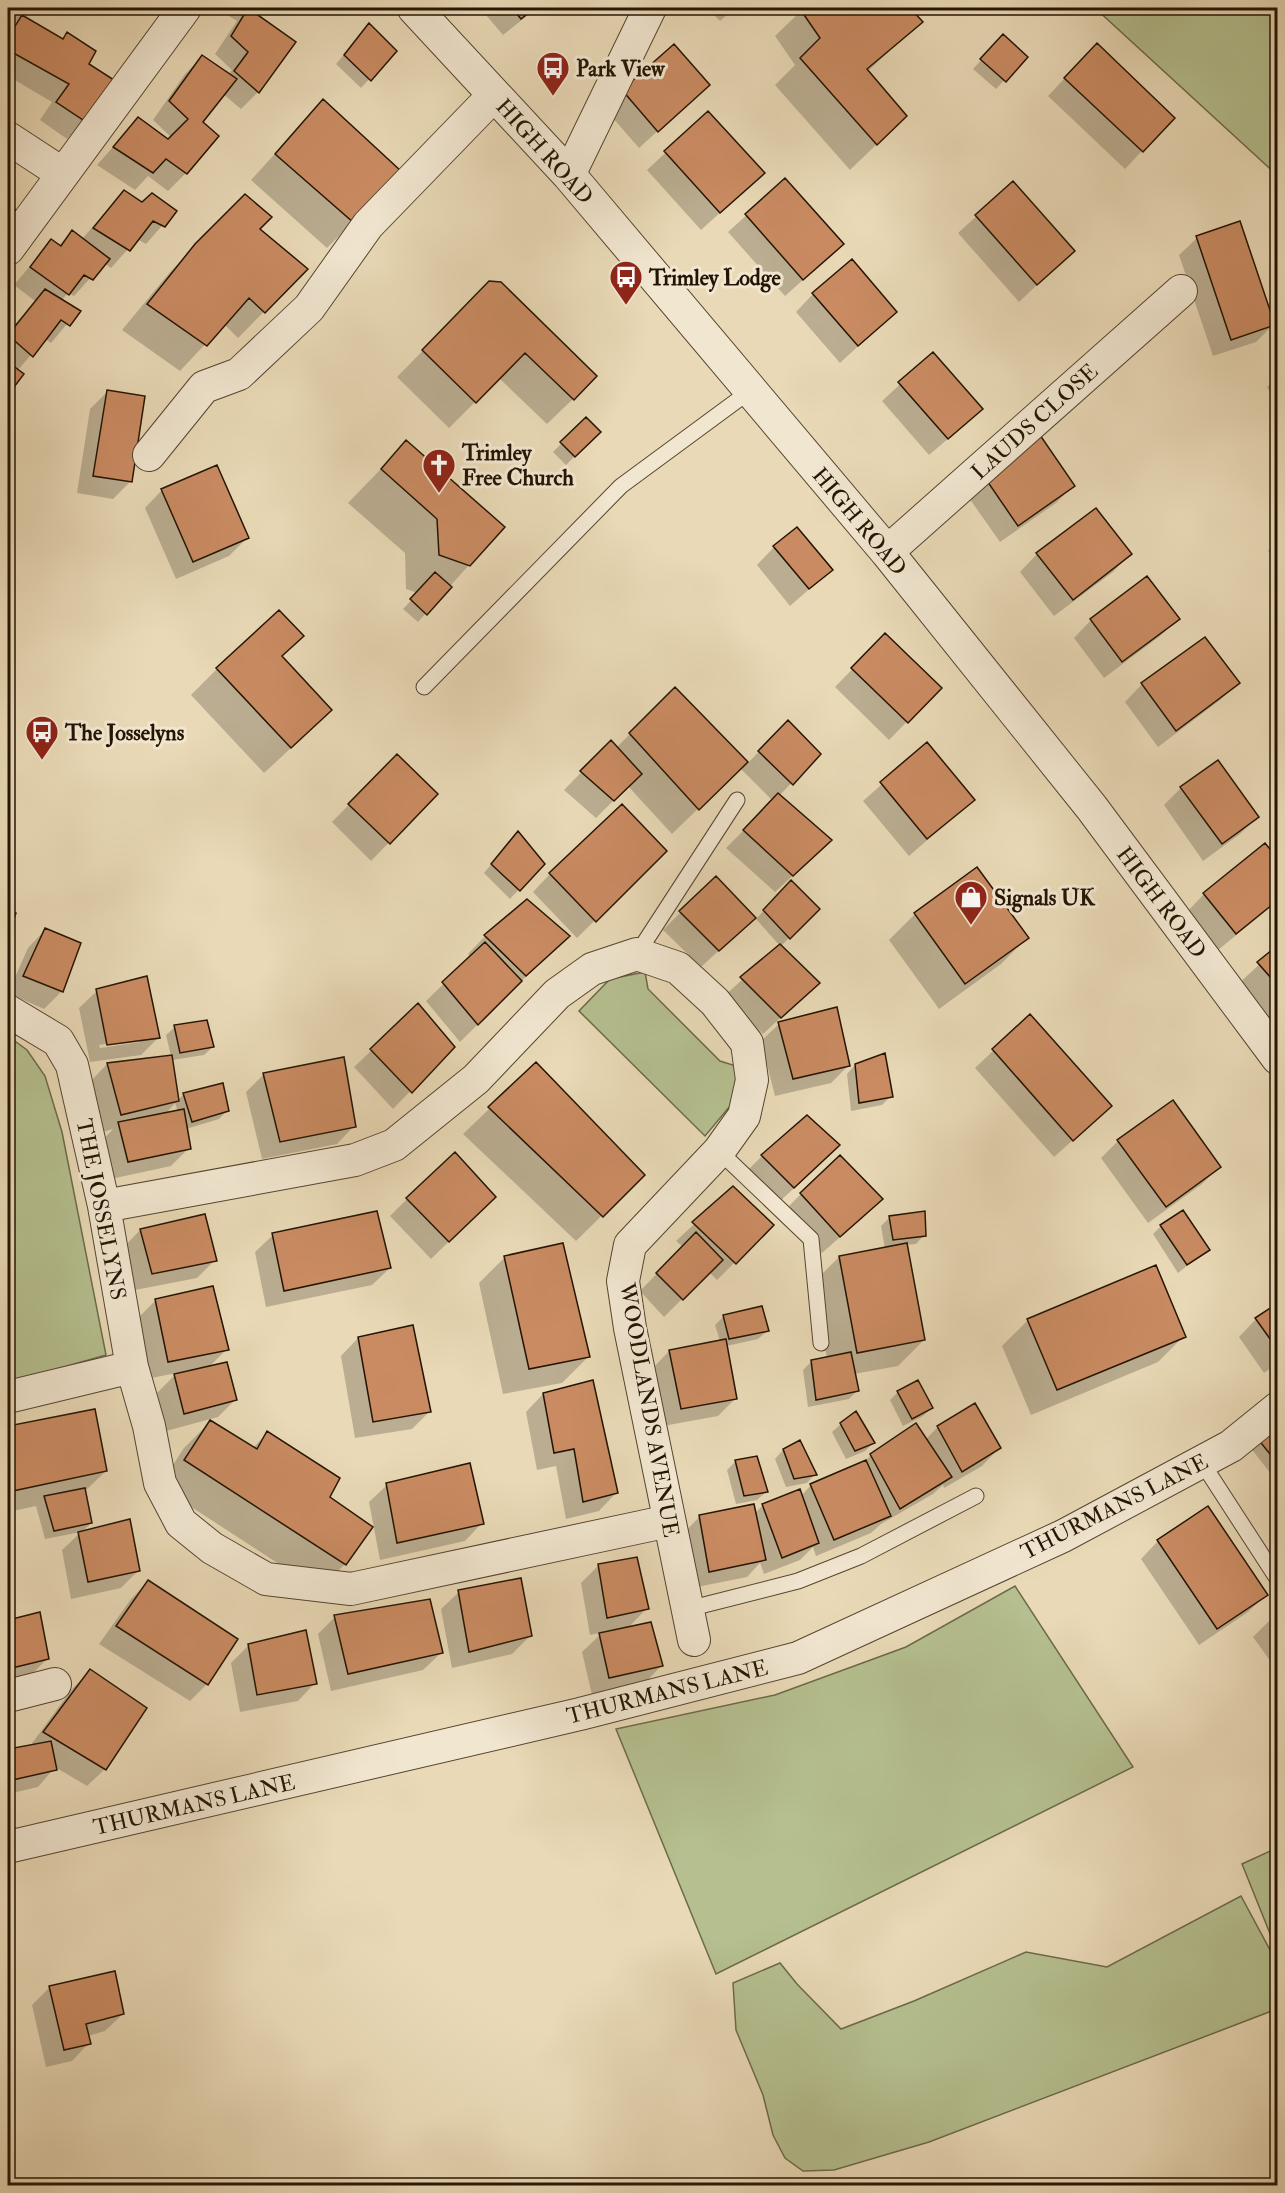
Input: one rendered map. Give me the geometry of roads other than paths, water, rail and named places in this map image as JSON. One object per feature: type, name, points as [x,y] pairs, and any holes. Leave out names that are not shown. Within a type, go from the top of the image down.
[{"type":"street","points":[[8,249],[184,8]]},
{"type":"street","name":"HIGH ROAD","points":[[414,8],[569,175],[887,552],[1092,808],[1278,1058]]},
{"type":"street","points":[[569,175],[650,8]]},
{"type":"street","points":[[149,455],[204,387],[239,374],[309,308],[368,225],[494,95]]},
{"type":"street","points":[[8,138],[63,174]]},
{"type":"street","name":"LAUDS CLOSE","points":[[887,552],[1181,291]]},
{"type":"street","points":[[104,1206],[355,1160],[394,1145],[476,1078],[557,994],[592,969],[637,954]]},
{"type":"street","name":"WOODLANDS AVENUE","points":[[637,954],[678,968],[715,1002],[747,1043],[752,1080],[744,1116],[719,1151],[630,1245],[623,1281],[630,1328],[694,1640]]},
{"type":"street","name":"THE JOSSELYNS","points":[[8,1011],[58,1041],[72,1065],[104,1206],[132,1367],[149,1426],[160,1483],[181,1523],[212,1548],[266,1579],[351,1589],[669,1521]]},
{"type":"street","points":[[8,1397],[132,1367]]},
{"type":"street","name":"THURMANS LANE","points":[[8,1847],[580,1714],[798,1658],[1063,1536],[1231,1446],[1278,1408]]},
{"type":"street","points":[[8,1696],[55,1684]]},
{"type":"lane","points":[[424,687],[621,486],[750,391]]},
{"type":"lane","points":[[637,954],[737,800]]},
{"type":"lane","points":[[719,1151],[811,1239],[821,1343]]},
{"type":"lane","points":[[1201,1461],[1278,1580]]},
{"type":"lane","points":[[688,1608],[798,1581],[861,1556],[976,1496]]},
{"type":"place","name":"Park View","points":[[553,97]]},
{"type":"place","name":"Trimley Lodge","points":[[626,306]]},
{"type":"place","name":"Trimley Free Church","points":[[439,494]]},
{"type":"place","name":"The Josselyns","points":[[42,761]]},
{"type":"place","name":"Signals UK","points":[[971,926]]}]
